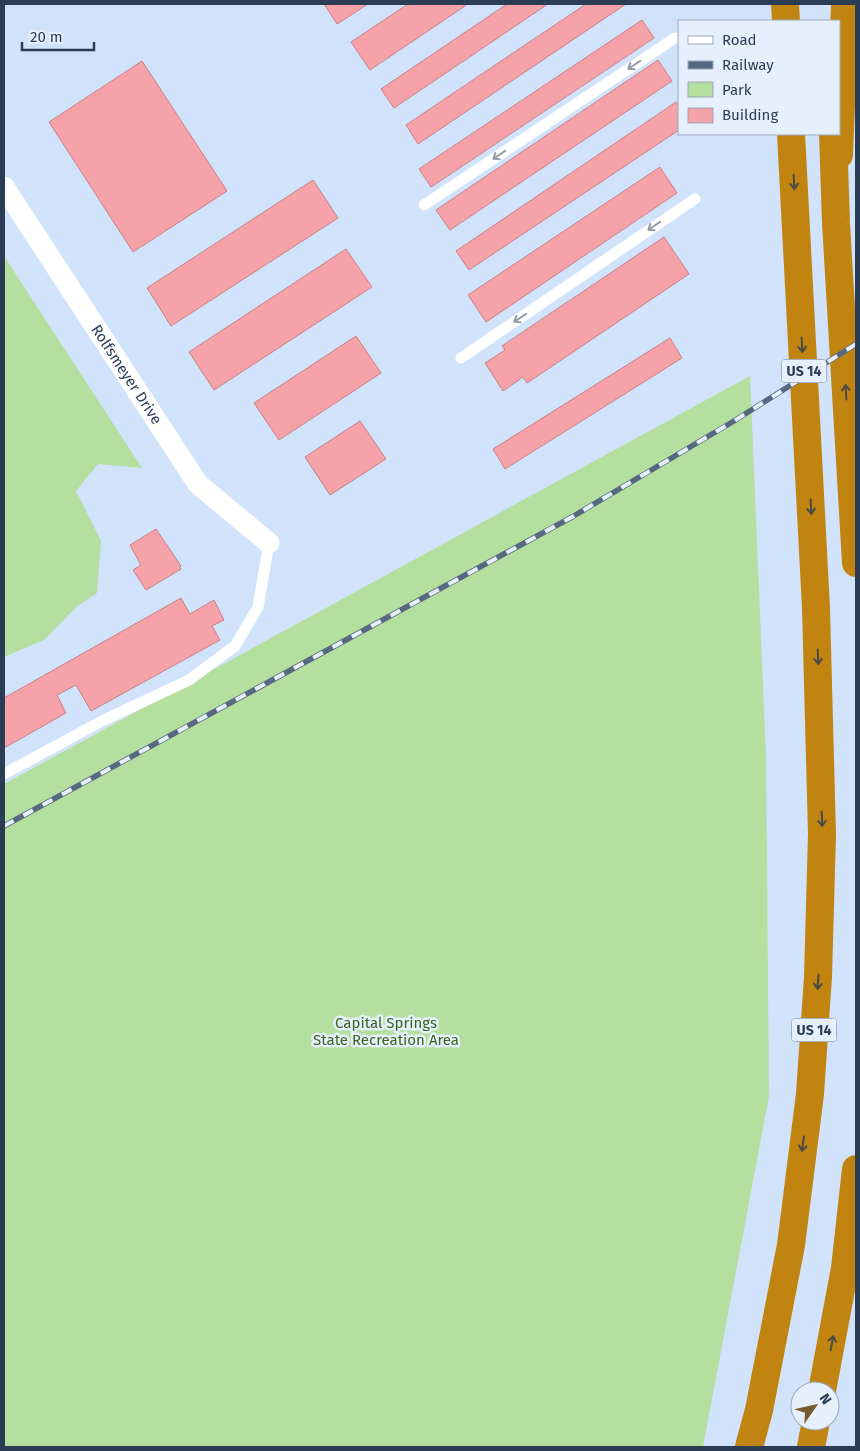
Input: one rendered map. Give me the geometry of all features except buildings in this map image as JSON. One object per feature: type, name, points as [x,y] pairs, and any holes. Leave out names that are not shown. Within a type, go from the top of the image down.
[{"type":"highway","points":[[785,4],[786,20]]},
{"type":"highway","points":[[828,4],[828,20]]},
{"type":"highway","name":"US 14","points":[[840,126],[845,4]]},
{"type":"highway","name":"US 14","points":[[749,1447],[759,1410],[791,1245],[810,1094],[819,958],[822,834],[816,608],[792,135]]},
{"type":"highway","name":"US 14","points":[[833,135],[836,224],[856,563]]},
{"type":"highway","name":"US 14","points":[[836,224],[840,135]]},
{"type":"highway","points":[[824,1381],[845,1268],[856,1169]]},
{"type":"highway","points":[[811,1447],[814,1431]]},
{"type":"street","name":"Rolfsmeyer Drive","points":[[4,187],[198,484],[269,543]]},
{"type":"lane","points":[[424,205],[675,38]]},
{"type":"lane","points":[[461,358],[694,199]]},
{"type":"lane","points":[[4,774],[102,721],[189,680],[235,646],[258,607],[269,543]]},
{"type":"green space","points":[[4,256],[142,468],[98,464],[76,491],[101,541],[97,593],[76,607],[44,640],[4,657]]},
{"type":"green space","name":"Capital Springs State Recreation Area","points":[[750,376],[766,757],[769,1096],[703,1447],[4,1447],[4,784]]},
{"type":"railway","points":[[4,826],[572,517],[734,421],[856,344]]}]
